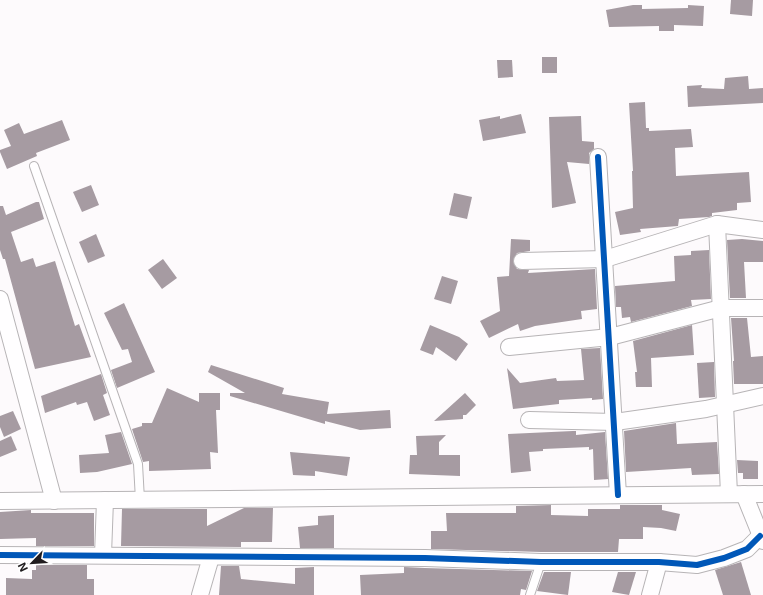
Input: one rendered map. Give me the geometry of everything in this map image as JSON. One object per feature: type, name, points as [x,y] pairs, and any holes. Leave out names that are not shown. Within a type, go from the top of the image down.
[{"type":"street","points":[[598,157],[610,337],[618,495]]},
{"type":"street","points":[[0,555],[425,558],[541,562],[659,562],[697,565],[724,558],[746,549],[761,538],[737,494],[725,404],[717,224]]},
{"type":"street","points":[[522,261],[605,259],[717,224],[763,230]]},
{"type":"street","points":[[0,299],[54,501]]},
{"type":"street","points":[[510,347],[610,337],[721,308],[763,308]]},
{"type":"street","points":[[529,420],[615,422],[706,409],[763,396]]},
{"type":"street","points":[[0,501],[763,494]]},
{"type":"street","points":[[102,555],[105,500]]},
{"type":"street","points":[[200,595],[210,556]]},
{"type":"street","points":[[650,595],[659,562]]},
{"type":"lane","points":[[34,166],[138,464],[140,500]]},
{"type":"lane","points":[[530,595],[541,562]]},
{"type":"building","points":[[731,0],[753,0],[752,16],[730,14]]},
{"type":"building","points":[[633,5],[642,5],[642,9],[688,8],[688,5],[704,6],[703,26],[674,25],[674,31],[659,31],[659,26],[609,27],[606,10]]},
{"type":"building","points":[[542,57],[557,57],[557,73],[542,73]]},
{"type":"building","points":[[497,60],[512,60],[513,77],[498,78]]},
{"type":"building","points":[[748,76],[749,89],[763,88],[763,103],[688,107],[687,86],[702,85],[701,88],[724,89],[725,78]]},
{"type":"building","points":[[645,102],[646,128],[649,128],[649,131],[691,129],[693,147],[675,148],[676,176],[749,172],[751,202],[737,203],[737,210],[712,213],[712,216],[709,217],[679,219],[678,226],[640,229],[641,232],[620,235],[615,212],[633,208],[633,171],[629,103]]},
{"type":"building","points":[[521,114],[526,133],[483,141],[479,120],[500,116],[500,119]]},
{"type":"building","points":[[581,116],[582,141],[594,142],[594,149],[589,153],[589,164],[567,162],[576,203],[552,208],[549,117]]},
{"type":"building","points":[[62,120],[70,140],[36,153],[37,156],[7,169],[0,150],[11,146],[4,130],[19,123],[24,134]]},
{"type":"building","points":[[91,185],[99,205],[82,212],[73,192]]},
{"type":"building","points":[[454,193],[472,197],[467,219],[449,215]]},
{"type":"building","points":[[39,202],[44,219],[11,232],[21,262],[33,258],[36,267],[55,261],[75,326],[79,324],[91,357],[35,369],[5,259],[3,259],[0,250],[0,206],[3,206],[6,215]]},
{"type":"building","points":[[96,234],[105,256],[88,263],[79,242]]},
{"type":"building","points":[[511,239],[530,240],[530,251],[517,253],[513,261],[517,269],[529,270],[528,273],[595,269],[597,309],[581,311],[582,319],[535,326],[520,331],[518,324],[489,338],[480,321],[500,311],[497,277],[509,276]]},
{"type":"building","points":[[742,239],[763,241],[763,262],[744,262],[746,298],[730,298],[727,240]]},
{"type":"building","points":[[709,250],[711,299],[691,300],[692,306],[631,322],[630,317],[622,318],[621,307],[616,307],[615,286],[675,281],[674,256],[691,255],[691,251]]},
{"type":"building","points":[[163,259],[177,278],[162,289],[148,270]]},
{"type":"building","points":[[442,276],[458,281],[451,304],[434,299]]},
{"type":"building","points":[[124,303],[155,372],[117,388],[111,370],[132,362],[128,349],[122,350],[104,313]]},
{"type":"building","points":[[731,318],[747,318],[751,357],[763,356],[763,384],[734,384]]},
{"type":"building","points":[[430,325],[459,337],[468,344],[456,361],[436,347],[433,355],[420,350]]},
{"type":"building","points":[[692,325],[694,355],[651,358],[652,387],[636,387],[635,372],[637,372],[633,341]]},
{"type":"building","points":[[600,348],[603,399],[592,400],[592,398],[559,400],[559,404],[513,409],[507,368],[520,383],[556,378],[557,381],[584,380],[581,349]]},
{"type":"building","points":[[714,362],[715,397],[699,398],[697,363]]},
{"type":"building","points":[[211,365],[284,388],[282,394],[329,402],[327,414],[390,410],[391,428],[360,430],[325,421],[325,424],[230,396],[230,393],[245,393],[208,372]]},
{"type":"building","points":[[101,374],[107,393],[103,395],[110,415],[94,421],[87,402],[77,405],[76,402],[45,413],[41,396]]},
{"type":"building","points":[[167,388],[199,402],[199,393],[220,393],[220,410],[216,410],[218,453],[210,452],[211,469],[149,471],[149,461],[143,462],[132,429],[142,426],[142,423],[152,423]]},
{"type":"building","points":[[465,393],[476,405],[466,415],[463,415],[463,419],[434,421]]},
{"type":"building","points":[[13,411],[21,429],[4,437],[0,427],[0,416]]},
{"type":"building","points":[[676,423],[677,444],[717,442],[719,474],[692,475],[691,468],[626,472],[624,431]]},
{"type":"building","points":[[576,431],[576,435],[605,432],[608,479],[594,480],[593,449],[589,450],[589,447],[543,449],[543,451],[529,452],[531,471],[511,473],[508,434]]},
{"type":"building","points":[[121,432],[132,464],[97,472],[80,473],[79,455],[109,453],[105,435]]},
{"type":"building","points":[[446,435],[439,442],[439,455],[460,455],[460,476],[409,474],[410,455],[417,455],[416,436]]},
{"type":"building","points":[[11,436],[17,450],[0,457],[0,441]]},
{"type":"building","points":[[290,452],[350,457],[347,476],[315,471],[315,476],[293,475]]},
{"type":"building","points":[[737,460],[758,461],[758,479],[743,479],[743,473],[738,473]]},
{"type":"building","points":[[551,505],[551,515],[588,516],[588,509],[620,509],[620,505],[662,505],[662,510],[680,514],[676,531],[643,527],[643,539],[619,539],[618,552],[541,552],[431,549],[431,531],[447,531],[446,513],[516,513],[516,506]]},
{"type":"building","points":[[244,508],[273,508],[272,542],[241,542],[241,547],[121,546],[122,509],[207,509],[207,526]]},
{"type":"building","points":[[31,510],[31,513],[94,513],[94,546],[36,546],[36,538],[0,539],[0,512]]},
{"type":"building","points":[[334,515],[334,548],[300,548],[298,527],[318,525],[318,516]]},
{"type":"building","points":[[741,562],[751,595],[723,595],[715,570]]},
{"type":"building","points":[[36,565],[87,565],[87,579],[94,579],[94,595],[6,595],[6,578],[32,579],[32,570],[36,570]]},
{"type":"building","points":[[221,566],[239,566],[241,579],[295,584],[295,568],[314,567],[314,595],[219,595]]},
{"type":"building","points":[[404,567],[532,571],[526,590],[521,589],[520,595],[361,595],[360,575],[404,573]]},
{"type":"building","points":[[544,572],[571,572],[568,595],[537,591]]},
{"type":"building","points":[[618,572],[636,572],[629,595],[612,592]]},
{"type":"cycle path","points":[[598,157],[618,495]]},
{"type":"cycle path","points":[[0,555],[425,558],[541,562],[659,562],[697,565],[724,558],[747,549],[760,536]]}]
